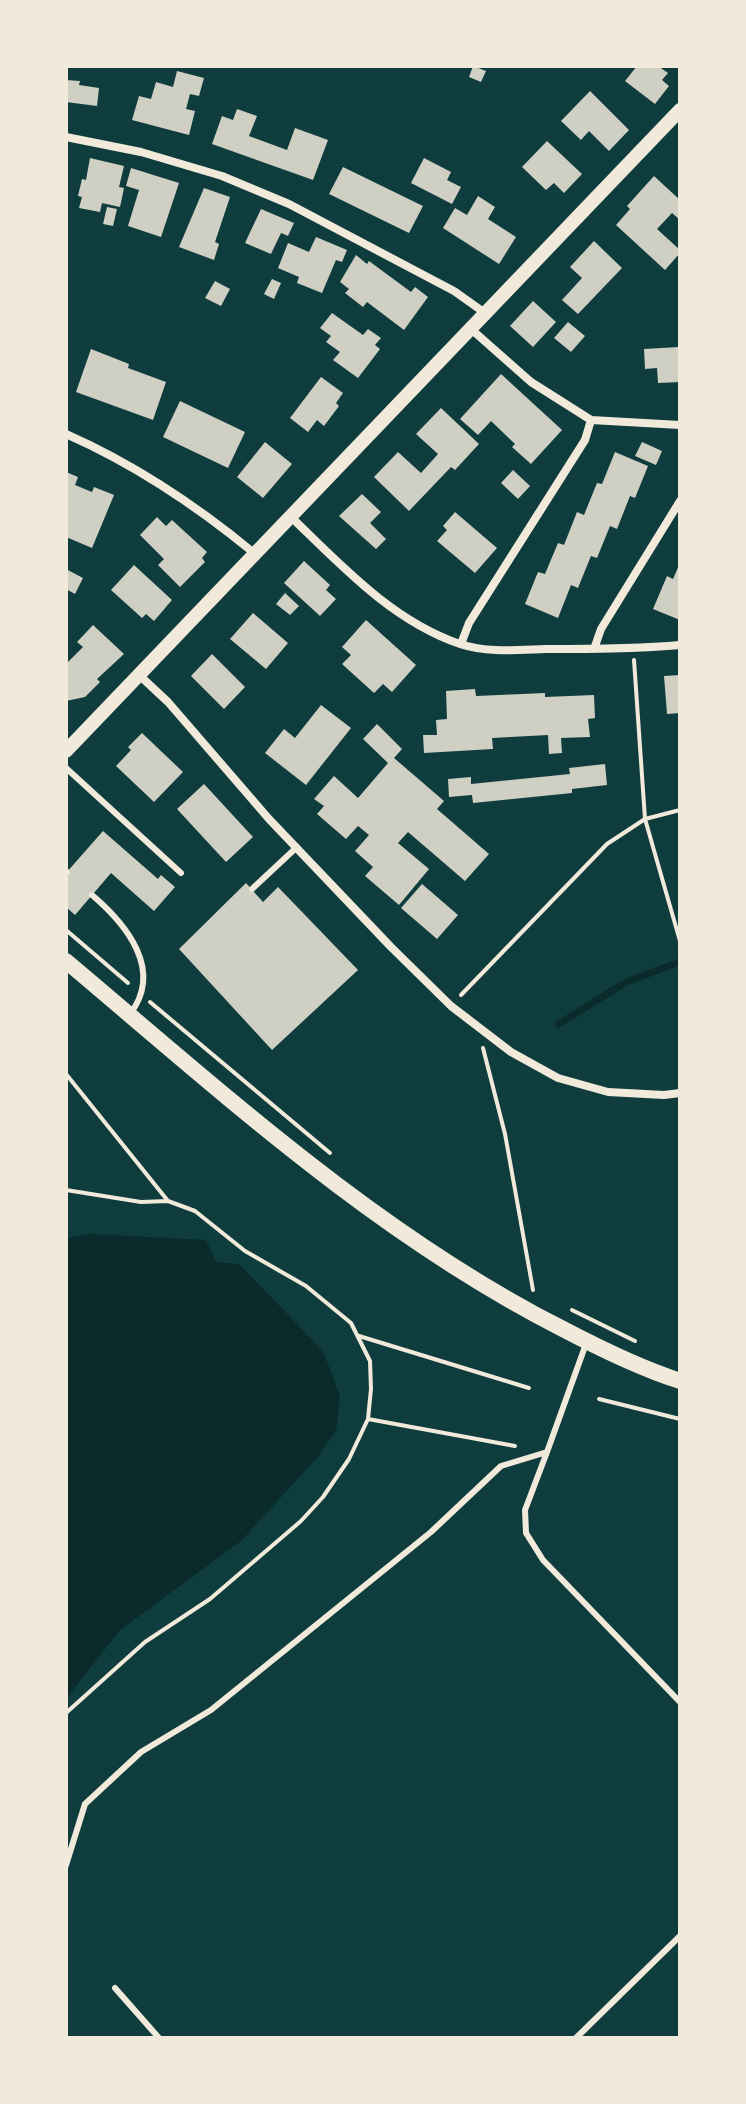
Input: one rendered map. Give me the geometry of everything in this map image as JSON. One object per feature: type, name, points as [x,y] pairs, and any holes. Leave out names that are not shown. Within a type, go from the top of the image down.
[{"type":"main road","points":[[66,961],[232,1102],[357,1201],[454,1269],[515,1305],[587,1341],[680,1381]]},
{"type":"street","points":[[67,749],[680,110]]},
{"type":"street","points":[[66,137],[141,152],[222,176],[289,204],[454,291],[485,313]]},
{"type":"street","points":[[471,329],[531,382],[591,420],[680,425]]},
{"type":"street","points":[[461,644],[469,623],[585,440],[591,420]]},
{"type":"street","points":[[66,434],[143,474],[216,523],[254,553]]},
{"type":"street","points":[[594,649],[601,629],[680,501]]},
{"type":"street","points":[[290,516],[383,602],[417,624],[461,644],[489,650],[633,649],[680,645]]},
{"type":"street","points":[[138,674],[168,702],[269,819],[391,947],[451,1006],[478,1027],[511,1052],[558,1078],[608,1092],[680,1093]]},
{"type":"lane","points":[[66,768],[181,873]]},
{"type":"lane","points":[[252,889],[297,847]]},
{"type":"lane","points":[[92,895],[116,916],[132,938],[142,968],[142,995],[130,1014]]},
{"type":"lane","points":[[587,1341],[525,1510],[526,1533],[543,1560],[680,1702]]},
{"type":"lane","points":[[66,1865],[85,1804],[141,1752],[211,1710],[431,1532],[501,1466],[547,1452]]},
{"type":"lane","points":[[576,2038],[680,1936]]},
{"type":"lane","points":[[115,1988],[159,2038]]},
{"type":"path","points":[[633,649],[645,819],[680,941]]},
{"type":"path","points":[[451,1006],[607,844],[645,819],[680,810]]},
{"type":"path","points":[[66,930],[340,1161]]},
{"type":"path","points":[[478,1027],[505,1134],[533,1291],[522,1284]]},
{"type":"path","points":[[66,1074],[168,1201]]},
{"type":"path","points":[[66,1190],[141,1202],[168,1201],[195,1211],[245,1251],[306,1286],[351,1323],[370,1361],[371,1389],[368,1419],[349,1459],[323,1497],[301,1521],[210,1599],[145,1642],[66,1713]]},
{"type":"path","points":[[561,1304],[642,1344]]},
{"type":"path","points":[[358,1336],[529,1388]]},
{"type":"path","points":[[599,1399],[680,1419]]},
{"type":"path","points":[[368,1419],[547,1452]]},
{"type":"water","points":[[92,1234],[206,1240],[216,1262],[239,1264],[323,1351],[340,1396],[336,1431],[316,1459],[241,1541],[120,1630],[66,1699],[66,1238]]},
{"type":"building","points":[[473,66],[486,71],[481,82],[469,77]]},
{"type":"building","points":[[637,66],[658,66],[668,73],[662,80],[669,86],[655,104],[625,81]]},
{"type":"building","points":[[177,71],[204,78],[199,96],[190,94],[186,109],[195,111],[189,135],[132,120],[139,96],[151,99],[156,82],[173,87]]},
{"type":"building","points":[[66,80],[99,88],[97,106],[66,102]]},
{"type":"building","points":[[590,91],[629,130],[609,151],[589,131],[581,140],[561,121]]},
{"type":"building","points":[[237,109],[257,116],[249,136],[287,150],[295,128],[328,140],[313,180],[212,144],[222,116],[233,120]]},
{"type":"building","points":[[547,141],[582,174],[564,193],[554,183],[546,190],[522,167]]},
{"type":"building","points":[[90,158],[124,166],[119,187],[124,188],[120,207],[102,203],[100,212],[79,208],[82,197],[78,196],[82,179],[86,180]]},
{"type":"building","points":[[424,158],[451,172],[447,180],[461,187],[452,204],[411,183]]},
{"type":"building","points":[[343,167],[423,206],[409,233],[329,194]]},
{"type":"building","points":[[131,168],[179,183],[161,237],[128,226],[139,190],[126,186]]},
{"type":"building","points":[[654,176],[680,200],[680,220],[672,213],[657,229],[680,250],[665,270],[616,225],[630,209],[627,206]]},
{"type":"building","points":[[204,188],[230,197],[215,242],[219,244],[214,260],[179,247]]},
{"type":"building","points":[[478,196],[495,207],[488,219],[516,237],[499,264],[443,228],[455,208],[467,215]]},
{"type":"building","points":[[107,207],[117,209],[113,226],[103,224]]},
{"type":"building","points":[[261,209],[294,223],[288,236],[281,233],[271,254],[245,243]]},
{"type":"building","points":[[316,237],[347,250],[342,262],[336,260],[322,293],[297,283],[299,277],[278,268],[288,243],[309,252]]},
{"type":"building","points":[[594,241],[622,268],[578,314],[562,300],[582,278],[570,267]]},
{"type":"building","points":[[356,255],[411,292],[415,287],[428,297],[404,330],[367,302],[363,307],[345,293],[349,289],[340,282]]},
{"type":"building","points":[[272,279],[281,283],[274,299],[264,294]]},
{"type":"building","points":[[215,281],[230,289],[221,306],[205,298]]},
{"type":"building","points":[[533,301],[556,322],[533,347],[510,326]]},
{"type":"building","points":[[332,313],[363,335],[368,329],[381,338],[375,345],[380,349],[358,378],[333,360],[340,352],[326,342],[331,336],[320,328]]},
{"type":"building","points":[[568,322],[585,336],[571,352],[554,338]]},
{"type":"building","points":[[679,347],[680,382],[658,383],[657,368],[645,369],[644,349]]},
{"type":"building","points":[[91,349],[129,364],[128,368],[166,382],[153,420],[76,392]]},
{"type":"building","points":[[501,374],[562,430],[531,464],[491,421],[478,435],[460,419]]},
{"type":"building","points":[[321,377],[343,393],[336,403],[339,406],[324,426],[317,420],[308,432],[290,418]]},
{"type":"building","points":[[180,401],[245,432],[228,468],[163,437]]},
{"type":"building","points":[[441,408],[479,444],[455,470],[451,467],[409,511],[374,477],[398,452],[421,473],[438,454],[416,434]]},
{"type":"building","points":[[265,442],[292,464],[263,498],[237,477]]},
{"type":"building","points":[[642,442],[662,451],[656,465],[635,456]]},
{"type":"building","points":[[615,452],[648,466],[635,498],[630,496],[617,529],[610,526],[597,558],[591,556],[578,588],[571,585],[558,618],[525,604],[538,572],[545,574],[558,543],[564,545],[577,512],[584,515],[597,483],[602,484]]},
{"type":"building","points":[[513,470],[530,486],[518,499],[501,483]]},
{"type":"building","points":[[66,472],[78,477],[75,485],[92,492],[94,487],[114,495],[92,548],[66,537]]},
{"type":"building","points":[[362,494],[381,512],[370,523],[386,539],[376,549],[339,516]]},
{"type":"building","points":[[455,512],[497,548],[475,573],[437,541],[447,530],[443,526]]},
{"type":"building","points":[[157,517],[166,526],[172,520],[207,552],[202,558],[205,562],[180,587],[158,565],[164,559],[140,535]]},
{"type":"building","points":[[304,561],[330,585],[326,590],[336,599],[320,616],[284,583]]},
{"type":"building","points":[[680,563],[680,620],[653,609],[667,576],[673,579]]},
{"type":"building","points":[[134,565],[172,600],[154,621],[146,614],[142,618],[111,590]]},
{"type":"building","points":[[66,569],[83,578],[75,594],[66,589]]},
{"type":"building","points":[[285,593],[299,606],[290,615],[276,604]]},
{"type":"building","points":[[253,613],[288,643],[266,669],[230,639]]},
{"type":"building","points":[[366,620],[416,665],[392,692],[383,684],[374,693],[342,664],[351,655],[342,647]]},
{"type":"building","points":[[93,625],[124,654],[97,679],[100,682],[85,697],[66,701],[66,664],[83,647],[77,642]]},
{"type":"building","points":[[212,654],[245,687],[224,709],[191,676]]},
{"type":"building","points":[[680,675],[680,713],[667,714],[664,676]]},
{"type":"building","points":[[475,689],[476,696],[545,693],[545,697],[594,695],[595,718],[588,719],[590,737],[561,738],[562,753],[549,754],[548,735],[492,738],[493,749],[424,753],[423,735],[437,735],[436,720],[447,719],[446,691]]},
{"type":"building","points":[[321,705],[351,728],[306,785],[265,753],[284,729],[295,738]]},
{"type":"building","points":[[377,724],[402,749],[394,758],[444,801],[437,809],[489,854],[465,881],[408,832],[398,843],[429,869],[399,905],[365,876],[373,867],[355,851],[369,835],[358,826],[346,839],[317,814],[324,806],[314,799],[334,776],[358,798],[388,763],[363,739]]},
{"type":"building","points":[[142,733],[183,772],[154,802],[116,766]]},
{"type":"building","points":[[605,764],[607,785],[572,789],[572,793],[473,803],[472,795],[449,797],[448,779],[471,777],[471,784],[570,774],[569,768]]},
{"type":"building","points":[[204,784],[253,837],[226,862],[177,809]]},
{"type":"building","points":[[103,831],[158,879],[161,875],[175,887],[154,911],[111,873],[75,915],[66,907],[66,873]]},
{"type":"building","points":[[246,883],[263,902],[278,887],[358,970],[272,1050],[179,949]]},
{"type":"building","points":[[422,884],[458,915],[437,939],[401,908]]},
{"type":"waterway","points":[[559,1024],[626,982],[680,962]]}]
